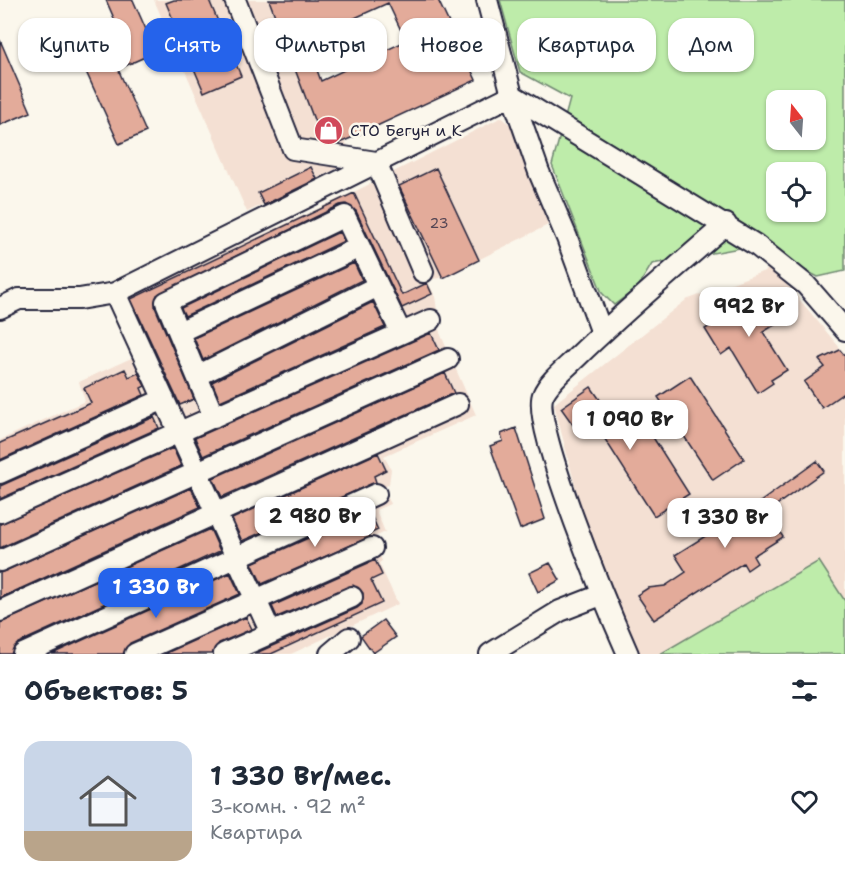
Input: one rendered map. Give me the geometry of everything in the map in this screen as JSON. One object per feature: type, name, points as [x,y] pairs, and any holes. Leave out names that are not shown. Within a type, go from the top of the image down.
[{"type":"street","points":[[235,0],[293,149],[376,162]]},
{"type":"street","points":[[487,0],[512,94],[538,172],[567,238],[602,333]]},
{"type":"street","points":[[0,308],[19,299],[79,299],[115,293],[512,94]]},
{"type":"street","points":[[512,94],[726,224],[806,285],[845,330]]},
{"type":"street","points":[[376,162],[423,272]]},
{"type":"street","points":[[214,417],[166,302],[345,216],[401,333]]},
{"type":"street","points":[[628,654],[601,595],[560,476],[540,410],[542,397],[549,385],[602,333],[726,224]]},
{"type":"street","points":[[179,332],[360,248]]},
{"type":"street","points":[[197,376],[378,286]]},
{"type":"street","points":[[115,293],[270,633]]},
{"type":"street","points":[[0,512],[431,320]]},
{"type":"street","points":[[0,561],[448,359]]},
{"type":"street","points":[[0,473],[164,399]]},
{"type":"street","points":[[0,611],[458,404]]},
{"type":"street","points":[[23,654],[376,494]]},
{"type":"street","points":[[135,654],[372,548]]},
{"type":"street","points":[[490,654],[560,611],[601,595]]},
{"type":"street","points":[[224,654],[352,597]]},
{"type":"street","points":[[330,654],[349,638]]},
{"type":"shaded area","points":[[154,0],[291,0],[298,18],[254,18],[254,72],[319,72],[353,161],[247,212],[186,72],[242,72],[242,18],[162,18]]},
{"type":"shaded area","points":[[502,117],[512,127],[548,225],[444,277],[428,280],[419,285],[428,282],[435,296],[440,333],[476,415],[384,456],[391,469],[389,484],[383,488],[390,504],[376,510],[385,532],[373,538],[382,561],[379,563],[398,604],[291,654],[0,654],[0,440],[85,401],[79,382],[151,349],[128,297],[356,191]]},
{"type":"shaded area","points":[[770,269],[784,281],[845,354],[845,601],[818,561],[660,654],[640,654],[588,536],[554,404],[686,300]]},
{"type":"green space","points":[[500,0],[845,0],[845,271],[818,277],[756,245],[652,264],[638,287],[614,305],[602,293],[552,165],[570,99],[520,72],[656,72],[656,18],[517,18],[517,61]]},
{"type":"green space","points":[[819,561],[845,601],[845,654],[660,654]]},
{"type":"building","points":[[106,0],[133,0],[143,23],[143,58],[131,63],[131,18],[114,18]]},
{"type":"building","points":[[174,0],[209,0],[217,18],[172,18],[166,3]]},
{"type":"building","points":[[269,0],[438,0],[447,18],[399,18],[399,26],[388,3],[355,18],[276,18]]},
{"type":"building","points":[[0,40],[31,112],[0,125]]},
{"type":"building","points":[[399,44],[399,72],[472,72],[476,80],[337,144],[322,141],[296,72],[318,72],[321,81],[340,72],[387,72],[387,50]]},
{"type":"building","points":[[86,72],[119,72],[146,132],[119,144]]},
{"type":"building","points":[[195,72],[239,72],[241,76],[204,92]]},
{"type":"building","points":[[311,167],[317,179],[264,205],[258,193]]},
{"type":"building","points":[[436,168],[479,260],[443,278],[399,186]]},
{"type":"building","points":[[354,193],[402,295],[427,283],[432,294],[402,308],[356,211],[346,204],[340,205],[157,295],[155,307],[194,399],[180,405],[131,299]]},
{"type":"building","points":[[339,232],[344,241],[185,316],[181,308]]},
{"type":"building","points":[[354,263],[362,280],[203,360],[194,338]]},
{"type":"building","points":[[756,288],[778,323],[763,332],[787,370],[771,380],[773,383],[758,393],[731,348],[721,355],[705,329],[719,321],[715,314]]},
{"type":"building","points":[[373,302],[385,327],[220,401],[212,382]]},
{"type":"building","points":[[431,333],[439,350],[203,456],[195,438]]},
{"type":"building","points":[[840,350],[845,356],[845,392],[822,408],[804,382],[825,367],[819,360]]},
{"type":"building","points":[[125,369],[129,377],[138,373],[145,386],[141,388],[144,395],[0,460],[0,443],[91,403],[84,388]]},
{"type":"building","points":[[445,373],[454,393],[222,497],[213,478]]},
{"type":"building","points":[[690,376],[744,459],[713,480],[658,397]]},
{"type":"building","points":[[591,387],[617,424],[637,412],[689,494],[654,516],[596,425],[581,436],[561,408]]},
{"type":"building","points":[[154,417],[159,428],[0,499],[0,486]]},
{"type":"building","points":[[516,428],[545,519],[520,529],[490,446],[503,441],[501,434]]},
{"type":"building","points":[[173,448],[181,466],[0,548],[0,524]]},
{"type":"building","points":[[378,453],[386,470],[374,476],[376,482],[242,541],[232,519]]},
{"type":"building","points":[[817,461],[824,471],[767,512],[783,537],[753,556],[757,563],[747,570],[743,563],[654,620],[637,595],[648,588],[665,586],[686,572],[675,555],[760,502]]},
{"type":"building","points":[[191,488],[200,507],[0,598],[0,573]]},
{"type":"building","points":[[369,511],[378,530],[369,534],[370,537],[262,584],[252,563]]},
{"type":"building","points":[[210,529],[220,551],[18,643],[11,654],[0,654],[0,623]]},
{"type":"building","points":[[375,560],[382,575],[371,580],[382,603],[271,654],[254,654],[357,608],[362,604],[363,593],[353,585],[277,617],[272,606]]},
{"type":"building","points":[[550,563],[560,580],[538,592],[529,573]]},
{"type":"building","points":[[230,573],[240,594],[130,643],[123,654],[52,654]]},
{"type":"building","points":[[246,617],[252,629],[219,643],[212,654],[164,654]]},
{"type":"building","points":[[383,620],[396,637],[373,653],[361,636]]},
{"type":"place","name":"СТО Бегун и К","points":[[329,130]]}]
